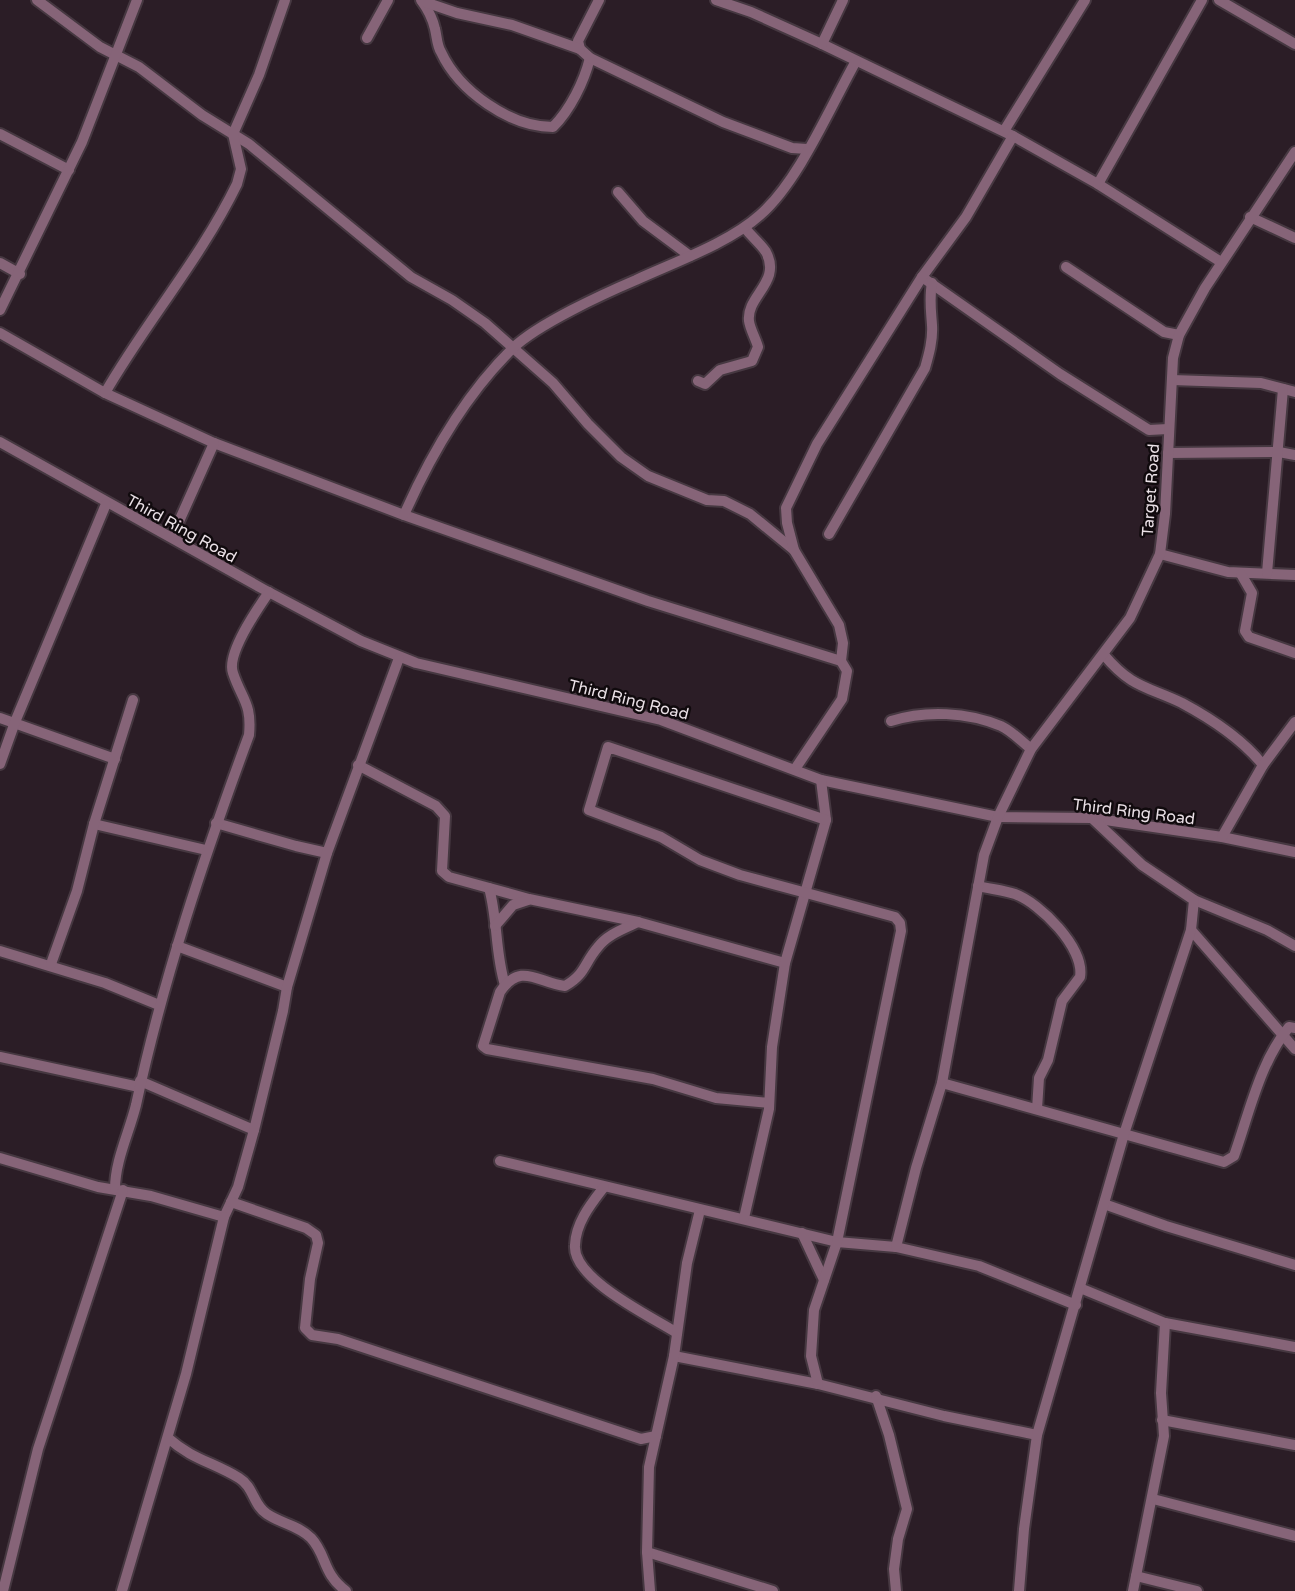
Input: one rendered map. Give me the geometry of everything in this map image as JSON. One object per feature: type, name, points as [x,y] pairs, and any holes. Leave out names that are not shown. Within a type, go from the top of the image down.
[{"type":"street","points":[[37,0],[100,47],[117,54],[202,115],[233,134],[411,277],[452,300],[514,347],[553,383],[588,424],[621,457],[648,476],[707,500],[724,501],[750,514],[794,550]]},
{"type":"street","points":[[0,310],[20,274],[69,170],[137,0]]},
{"type":"street","points":[[105,393],[229,201],[241,169],[233,134],[259,75],[285,0]]},
{"type":"street","points":[[367,38],[388,0]]},
{"type":"street","points":[[422,0],[457,13],[512,25],[580,50],[590,58],[723,122],[792,148],[807,149]]},
{"type":"street","points":[[422,0],[435,26],[440,52],[464,86],[490,106],[535,127],[553,128],[562,118],[587,70],[590,58]]},
{"type":"street","points":[[580,50],[578,41],[599,0]]},
{"type":"street","points":[[717,0],[751,12],[822,44],[1009,134],[1098,184],[1221,262]]},
{"type":"street","points":[[750,0],[751,12]]},
{"type":"street","points":[[822,44],[843,0]]},
{"type":"street","points":[[795,769],[842,699],[847,671],[841,661],[843,643],[839,626],[794,550],[786,508],[799,477],[966,217],[1009,134],[1085,0]]},
{"type":"street","points":[[1098,184],[1202,0]]},
{"type":"street","points":[[1219,0],[1295,44]]},
{"type":"street","points":[[404,515],[458,414],[514,347],[603,294],[690,256],[745,228],[779,195],[856,61]]},
{"type":"street","points":[[0,134],[69,170]]},
{"type":"street","name":"Target Road","points":[[896,1247],[916,1168],[942,1083],[984,855],[998,817],[1030,749],[1130,618],[1160,554],[1165,514],[1172,380],[1179,335],[1221,262],[1295,152]]},
{"type":"street","points":[[618,192],[642,221],[690,256]]},
{"type":"street","points":[[1250,217],[1295,238]]},
{"type":"street","points":[[698,381],[705,384],[720,370],[752,362],[758,347],[749,322],[751,306],[763,292],[769,275],[768,260],[765,252],[745,228]]},
{"type":"street","points":[[0,263],[20,274]]},
{"type":"street","points":[[1066,267],[1164,332],[1179,335]]},
{"type":"street","points":[[927,280],[1060,374],[1149,430],[1168,429]]},
{"type":"street","points":[[829,534],[925,368],[932,328],[927,280]]},
{"type":"street","points":[[0,333],[105,393],[214,443],[404,515],[648,601],[841,661]]},
{"type":"street","points":[[1172,380],[1233,381],[1295,392]]},
{"type":"street","points":[[1267,573],[1283,389]]},
{"type":"street","name":"Third Ring Road","points":[[0,442],[106,504],[172,537],[361,641],[399,658],[661,720],[821,780],[998,817],[1092,818],[1222,837],[1295,852]]},
{"type":"street","points":[[172,537],[214,443]]},
{"type":"street","points":[[1168,453],[1279,452],[1295,455]]},
{"type":"street","points":[[0,764],[15,722],[106,504]]},
{"type":"street","points":[[1160,554],[1201,566],[1241,574],[1295,575]]},
{"type":"street","points":[[1241,574],[1252,593],[1245,631],[1249,637],[1295,653]]},
{"type":"street","points":[[3,1591],[38,1449],[119,1190],[115,1174],[159,1005],[206,850],[249,735],[251,716],[232,670],[243,634],[269,592]]},
{"type":"street","points":[[1104,655],[1121,675],[1150,691],[1181,703],[1202,716],[1252,752],[1263,765]]},
{"type":"street","points":[[122,1591],[186,1374],[224,1217],[254,1130],[287,987],[327,852],[399,658]]},
{"type":"street","points":[[51,964],[77,891],[94,824],[133,700]]},
{"type":"street","points":[[891,721],[914,714],[966,716],[1003,727],[1030,749]]},
{"type":"street","points":[[0,718],[116,759]]},
{"type":"street","points":[[1222,837],[1263,765],[1295,722]]},
{"type":"street","points":[[818,1384],[811,1356],[814,1310],[837,1242],[901,931],[900,923],[895,917],[740,875],[700,860],[661,837],[589,810],[608,747],[826,820]]},
{"type":"street","points":[[358,765],[436,806],[446,816],[442,872],[449,877],[529,900],[638,922],[785,963]]},
{"type":"street","points":[[744,1218],[769,1103],[772,1047],[785,963],[826,820],[821,780]]},
{"type":"street","points":[[1092,818],[1142,865],[1194,900],[1267,930],[1295,946]]},
{"type":"street","points":[[216,823],[296,846],[327,852]]},
{"type":"street","points":[[94,824],[206,850]]},
{"type":"street","points":[[978,886],[1014,894],[1034,903],[1069,941],[1078,962],[1080,977],[1062,1001],[1048,1060],[1039,1078],[1037,1109]]},
{"type":"street","points":[[489,888],[495,910],[498,964],[505,985]]},
{"type":"street","points":[[495,926],[513,904],[529,900]]},
{"type":"street","points":[[1020,1591],[1024,1529],[1037,1435],[1124,1134],[1191,930],[1194,900]]},
{"type":"street","points":[[638,922],[612,934],[598,947],[583,974],[565,986],[528,975],[517,976],[505,985],[500,992],[483,1046],[487,1049],[653,1079],[716,1098],[769,1103]]},
{"type":"street","points":[[1191,930],[1295,1049]]},
{"type":"street","points":[[177,946],[287,987]]},
{"type":"street","points":[[0,951],[51,964],[159,1005]]},
{"type":"street","points":[[942,1083],[1224,1162],[1234,1156],[1264,1071],[1282,1035],[1289,1027],[1295,1028]]},
{"type":"street","points":[[0,1057],[139,1084],[254,1130]]},
{"type":"street","points":[[0,1158],[98,1187],[119,1190],[224,1217]]},
{"type":"street","points":[[500,1161],[837,1242],[896,1247],[979,1266],[1076,1305]]},
{"type":"street","points":[[604,1187],[584,1215],[575,1244],[577,1261],[585,1271],[618,1296],[677,1333]]},
{"type":"street","points":[[231,1202],[306,1228],[316,1235],[318,1244],[310,1279],[305,1329],[312,1335],[338,1339],[640,1439],[656,1436]]},
{"type":"street","points":[[1104,1203],[1166,1226],[1295,1265]]},
{"type":"street","points":[[650,1591],[647,1552],[650,1467],[674,1356],[687,1263],[700,1210]]},
{"type":"street","points":[[802,1233],[824,1280]]},
{"type":"street","points":[[1080,1288],[1165,1323],[1295,1347]]},
{"type":"street","points":[[1133,1591],[1164,1436],[1161,1393],[1165,1323]]},
{"type":"street","points":[[674,1356],[876,1396],[944,1416],[1037,1435]]},
{"type":"street","points":[[876,1396],[889,1435],[907,1509],[894,1569],[896,1591]]},
{"type":"street","points":[[1162,1420],[1295,1445]]},
{"type":"street","points":[[168,1438],[187,1454],[240,1479],[251,1489],[256,1502],[267,1514],[295,1525],[313,1540],[332,1581],[346,1591]]},
{"type":"street","points":[[1153,1499],[1295,1536]]},
{"type":"street","points":[[647,1552],[773,1591]]},
{"type":"street","points":[[1136,1576],[1197,1591]]}]
